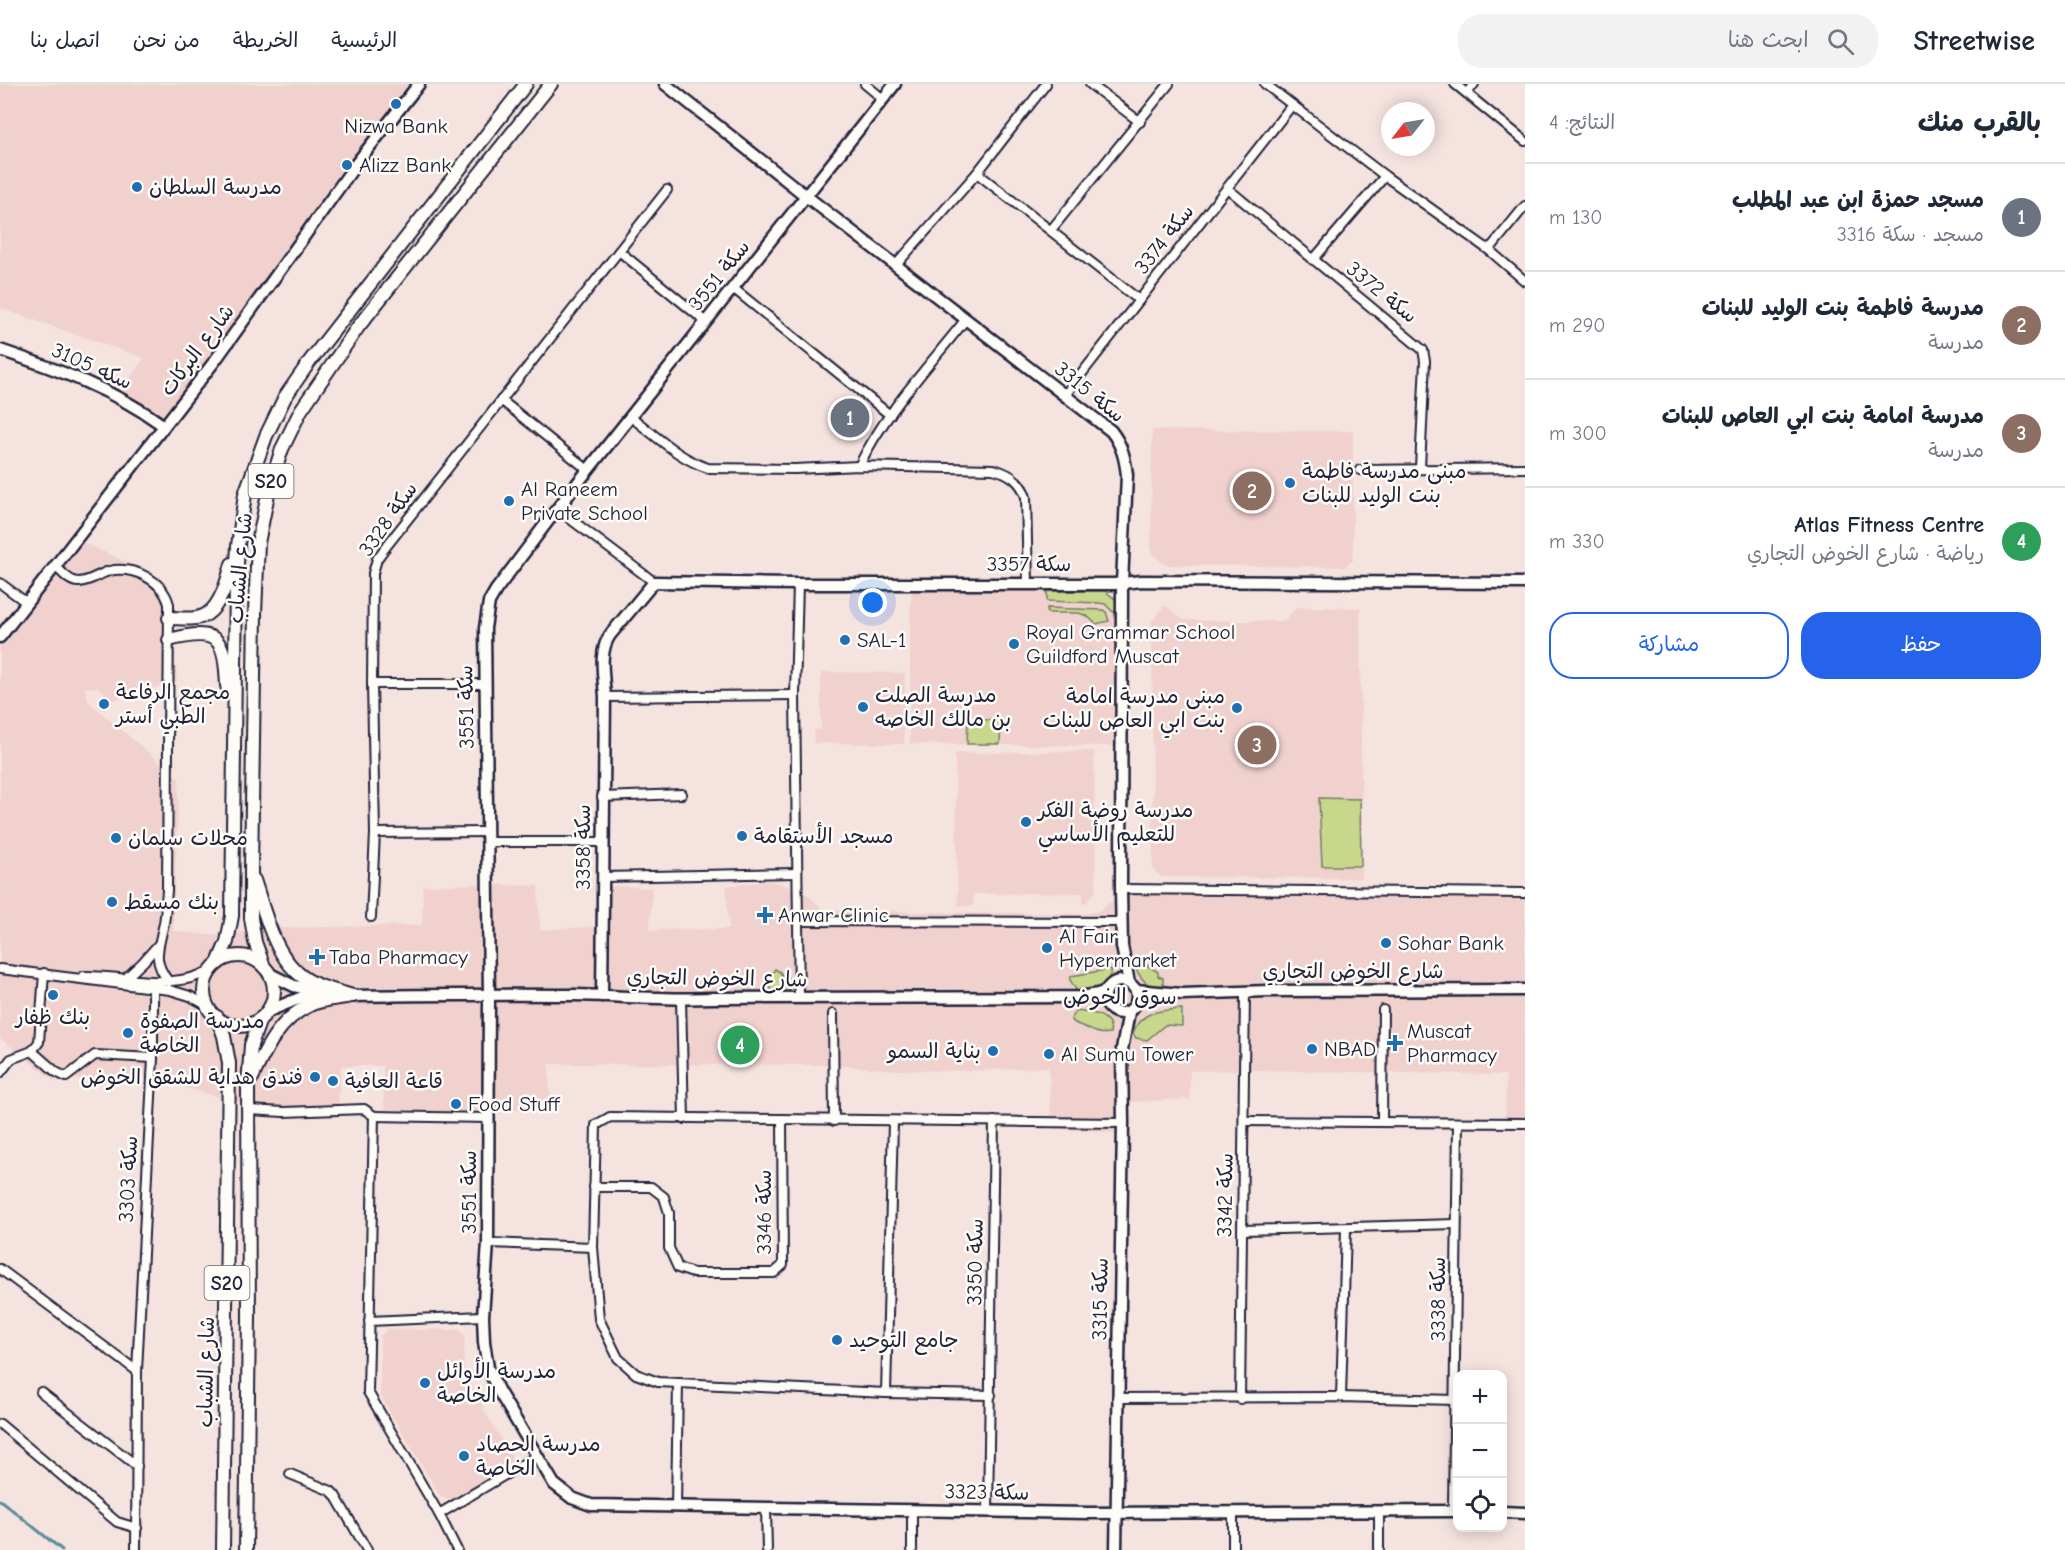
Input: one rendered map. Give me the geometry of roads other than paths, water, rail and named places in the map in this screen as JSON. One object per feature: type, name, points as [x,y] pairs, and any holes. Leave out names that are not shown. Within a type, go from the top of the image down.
[{"type":"main road","name":"شارع الشباب","points":[[215,966],[227,942],[232,916],[237,546],[245,494],[266,436],[285,398],[310,361],[526,84]]},
{"type":"main road","name":"شارع الشباب","points":[[266,970],[255,942],[251,918],[251,870],[258,543],[269,489],[282,449],[301,410],[358,327],[552,84]]},
{"type":"main road","points":[[169,618],[194,618],[206,615],[211,610],[225,590],[237,546]]},
{"type":"main road","points":[[169,640],[198,634],[211,636],[222,647],[225,655],[228,712],[234,748]]},
{"type":"main road","points":[[251,870],[273,936],[283,955],[299,974],[312,983],[353,996]]},
{"type":"main road","points":[[215,966],[227,958],[246,957],[266,970]]},
{"type":"main road","name":"S20","points":[[215,966],[204,987],[208,1006],[217,1017]]},
{"type":"main road","name":"S20","points":[[263,1015],[273,997],[272,980],[266,970]]},
{"type":"main road","points":[[248,1085],[265,1050],[282,1025],[293,1015],[311,1004],[353,996]]},
{"type":"main road","name":"شارع الشباب","points":[[246,1550],[249,1317],[248,1085],[251,1045],[263,1015]]},
{"type":"main road","points":[[217,1017],[233,1025],[252,1023],[263,1015]]},
{"type":"main road","name":"شارع الشباب","points":[[217,1017],[224,1036],[229,1063],[223,1550]]},
{"type":"street","name":"شارع البركات","points":[[0,637],[214,362],[356,164],[419,84]]},
{"type":"street","name":"سكة 3315","points":[[665,84],[806,196],[1111,431],[1118,440],[1125,459],[1127,475],[1122,583],[1121,921],[1122,946],[1132,986]]},
{"type":"street","points":[[865,84],[883,99]]},
{"type":"street","name":"سكة 3551","points":[[537,1456],[498,1390],[488,1368],[483,1316],[488,1242],[489,995],[485,684],[486,616],[489,602],[557,509],[895,84]]},
{"type":"street","points":[[896,265],[976,173],[1046,84]]},
{"type":"street","points":[[1090,84],[1140,122]]},
{"type":"street","points":[[1051,230],[1169,84]]},
{"type":"street","points":[[1265,84],[1385,176],[1489,250],[1525,281]]},
{"type":"street","points":[[1455,84],[1525,141]]},
{"type":"street","points":[[1467,93],[1474,84]]},
{"type":"street","name":"سكة 3374","points":[[1065,395],[1292,105]]},
{"type":"street","points":[[976,173],[1139,300]]},
{"type":"street","points":[[1313,260],[1385,176]]},
{"type":"street","name":"سكة 3372","points":[[1227,188],[1423,350],[1425,361],[1420,468]]},
{"type":"street","name":"سكة 3328","points":[[371,918],[375,833],[372,684],[373,573],[377,559],[667,190]]},
{"type":"street","points":[[1489,250],[1525,206]]},
{"type":"street","points":[[619,251],[706,322]]},
{"type":"street","points":[[733,288],[890,416]]},
{"type":"street","points":[[859,466],[868,448],[890,416],[966,319]]},
{"type":"street","name":"سكه 3105","points":[[0,350],[71,376],[130,404],[164,426]]},
{"type":"street","points":[[501,400],[588,470]]},
{"type":"street","points":[[631,417],[685,458],[708,468],[795,469],[859,466],[1004,471],[1023,486],[1026,497],[1028,584]]},
{"type":"street","points":[[1360,470],[1525,468]]},
{"type":"street","points":[[557,509],[654,582]]},
{"type":"street","points":[[56,567],[75,582],[118,570],[135,572],[159,586],[169,604],[167,890],[158,964],[162,974],[169,982]]},
{"type":"street","name":"سكة 3357","points":[[654,582],[798,584],[1028,584],[1141,581],[1525,583]]},
{"type":"street","name":"سكة 3358","points":[[602,996],[604,643],[654,582]]},
{"type":"street","points":[[0,583],[27,603]]},
{"type":"street","points":[[798,584],[795,695],[799,998]]},
{"type":"street","points":[[372,684],[485,684]]},
{"type":"street","points":[[604,697],[795,695]]},
{"type":"street","points":[[602,797],[682,794]]},
{"type":"street","points":[[375,833],[602,842]]},
{"type":"street","points":[[603,877],[796,873]]},
{"type":"street","points":[[1121,890],[1525,893]]},
{"type":"street","points":[[797,921],[1121,921]]},
{"type":"street","points":[[126,978],[159,944]]},
{"type":"street","name":"سكة 3315","points":[[1109,987],[1122,946]]},
{"type":"street","points":[[0,969],[169,982],[191,979],[215,966]]},
{"type":"street","name":"شارع الخوض التجاري","points":[[266,970],[305,990],[353,996]]},
{"type":"street","points":[[0,1073],[11,1059],[32,1051],[39,1042],[44,973]]},
{"type":"street","points":[[74,976],[103,983],[180,993],[208,1006]]},
{"type":"street","points":[[1118,981],[1132,986],[1137,995],[1132,1008],[1119,1014],[1111,1009],[1105,1001],[1109,987],[1118,981]]},
{"type":"street","name":"شارع الخوض التجاري","points":[[1132,986],[1182,994],[1525,990]]},
{"type":"street","name":"شارع الخوض التجاري","points":[[263,1015],[305,996],[489,995],[681,999],[1080,998],[1098,994],[1109,987]]},
{"type":"street","name":"سكة 3303","points":[[136,1550],[137,1371],[153,1058],[153,989]]},
{"type":"street","name":"سكة 3342","points":[[1240,1399],[1245,992]]},
{"type":"street","name":"شارع الخوض التجاري","points":[[1132,1008],[1182,994]]},
{"type":"street","name":"شارع الخوض التجاري","points":[[1080,998],[1111,1009]]},
{"type":"street","points":[[681,999],[684,1119]]},
{"type":"street","name":"سكة 3315","points":[[1122,1049],[1132,1008]]},
{"type":"street","name":"سكة 3315","points":[[1111,1009],[1119,1028],[1122,1049],[1123,1123],[1116,1550]]},
{"type":"street","points":[[1382,1122],[1383,1010]]},
{"type":"street","points":[[833,1014],[834,1121]]},
{"type":"street","points":[[32,1051],[56,1072],[66,1077],[95,1055],[153,1058]]},
{"type":"street","points":[[249,1110],[284,1112],[364,1109],[374,1116],[488,1118]]},
{"type":"street","points":[[374,1116],[368,1392],[439,1514],[453,1549]]},
{"type":"street","points":[[991,1395],[886,1393],[658,1382],[636,1374],[618,1358],[599,1319],[593,1247],[596,1125],[610,1117],[1123,1123]]},
{"type":"street","name":"سكة 3346","points":[[594,1187],[651,1187],[664,1197],[669,1212],[669,1248],[678,1268],[693,1273],[774,1273],[783,1264],[782,1119]]},
{"type":"street","name":"سكة 3350","points":[[988,1511],[994,1121]]},
{"type":"street","points":[[1244,1121],[1525,1123]]},
{"type":"street","points":[[886,1393],[893,1122]]},
{"type":"street","name":"سكة 3338","points":[[1455,1370],[1458,1123]]},
{"type":"street","points":[[1243,1230],[1346,1229],[1456,1224]]},
{"type":"street","points":[[1341,1397],[1346,1229]]},
{"type":"street","points":[[488,1242],[593,1247]]},
{"type":"street","points":[[0,1269],[137,1371]]},
{"type":"street","points":[[369,1321],[483,1316]]},
{"type":"street","points":[[676,1507],[678,1383]]},
{"type":"street","points":[[41,1392],[137,1466]]},
{"type":"street","points":[[1117,1398],[1341,1397],[1453,1400]]},
{"type":"street","points":[[0,1424],[117,1522],[137,1528]]},
{"type":"street","name":"سكة 3338","points":[[1455,1424],[1455,1478]]},
{"type":"street","points":[[439,1514],[537,1456]]},
{"type":"street","name":"سكة 3323","points":[[537,1456],[554,1484],[572,1498],[591,1505],[1116,1513],[1453,1511]]},
{"type":"street","points":[[290,1474],[331,1491],[367,1550]]},
{"type":"street","points":[[766,1508],[767,1550]]},
{"type":"street","points":[[912,1510],[912,1550]]},
{"type":"street","points":[[1233,1512],[1233,1550]]},
{"type":"street","points":[[1379,1512],[1379,1550]]},
{"type":"street","points":[[1507,1512],[1525,1513]]},
{"type":"waterway","points":[[0,1500],[62,1550]]},
{"type":"place","name":"Nizwa Bank","points":[[396,104]]},
{"type":"place","name":"Alizz Bank","points":[[347,165]]},
{"type":"place","name":"مدرسة السلطان","points":[[137,187]]},
{"type":"place","name":"مسجد حمزة ابن عبد المطلب","points":[[850,418]]},
{"type":"place","name":"مبنى مدرسة فاطمة بنت الوليد للبنات","points":[[1290,483]]},
{"type":"place","name":"مدرسة فاطمة بنت الوليد للبنات","points":[[1252,491]]},
{"type":"place","name":"Al Raneem Private School","points":[[509,501]]},
{"type":"place","name":"SAL-1","points":[[845,640]]},
{"type":"place","name":"Royal Grammar School Guildford Muscat","points":[[1014,644]]},
{"type":"place","name":"مجمع الرفاعة الطبي أستر","points":[[104,704]]},
{"type":"place","name":"مدرسة الصلت بن مالك الخاصه","points":[[863,707]]},
{"type":"place","name":"مبنى مدرسة امامة بنت ابي العاص للبنات","points":[[1237,708]]},
{"type":"place","name":"مدرسة امامة بنت ابي العاص للبنات","points":[[1257,745]]},
{"type":"place","name":"مدرسة روضة الفكر للتعليم الأساسي","points":[[1026,822]]},
{"type":"place","name":"مسجد الأستقامة","points":[[742,836]]},
{"type":"place","name":"محلات سلمان","points":[[116,838]]},
{"type":"place","name":"بنك مسقط","points":[[112,902]]},
{"type":"place","name":"Anwar Clinic","points":[[765,915]]},
{"type":"place","name":"Sohar Bank","points":[[1386,943]]},
{"type":"place","name":"Al Fair Hypermarket","points":[[1047,948]]},
{"type":"place","name":"Taba Pharmacy","points":[[317,957]]},
{"type":"place","name":"بنك ظفار","points":[[53,995]]},
{"type":"place","name":"مدرسة الصفوة الخاصة","points":[[128,1033]]},
{"type":"place","name":"Muscat Pharmacy","points":[[1395,1043]]},
{"type":"place","name":"Atlas Fitness Centre","points":[[740,1045]]},
{"type":"place","name":"NBAD","points":[[1312,1049]]},
{"type":"place","name":"بناية السمو","points":[[993,1051]]},
{"type":"place","name":"Al Sumu Tower","points":[[1049,1054]]},
{"type":"place","name":"فندق هداية للشقق الخوض","points":[[315,1077]]},
{"type":"place","name":"قاعة العافية","points":[[333,1081]]},
{"type":"place","name":"Food Stuff","points":[[456,1104]]},
{"type":"place","name":"جامع التوحيد","points":[[837,1340]]},
{"type":"place","name":"مدرسة الأوائل الخاصة","points":[[425,1383]]},
{"type":"place","name":"مدرسة الحصاد الخاصة","points":[[464,1456]]},
{"type":"district","name":"سوق الخوض","points":[[1120,997]]}]
